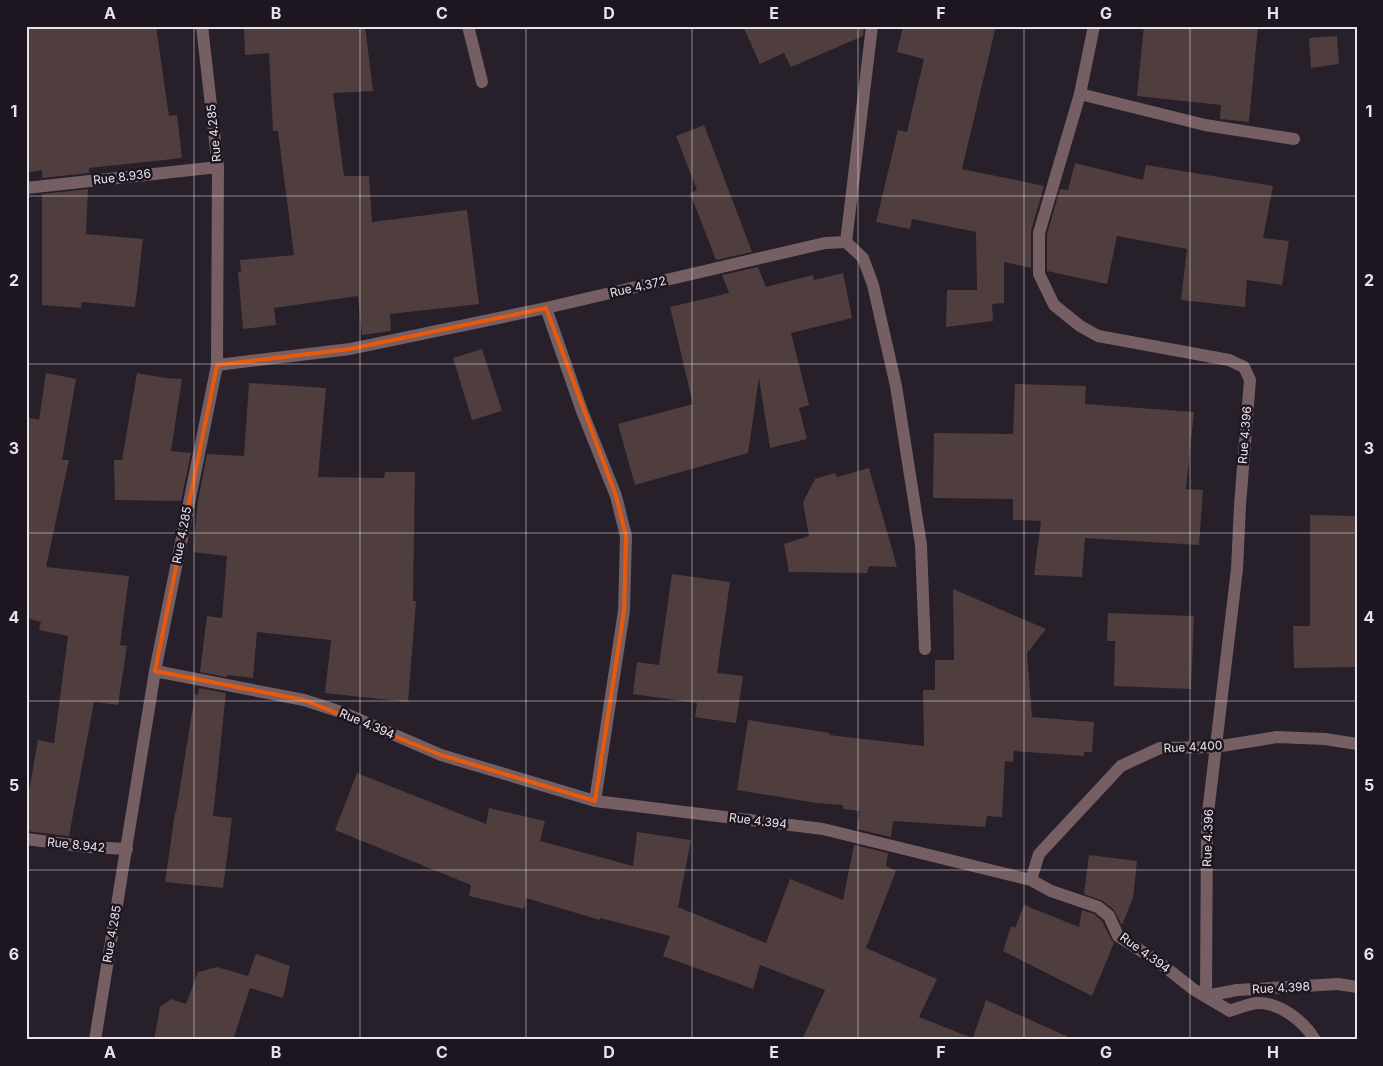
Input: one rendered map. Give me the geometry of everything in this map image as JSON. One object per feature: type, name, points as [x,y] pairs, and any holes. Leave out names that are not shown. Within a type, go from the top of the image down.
[{"type":"street","name":"Rue 4.285","points":[[94,1040],[155,670],[216,365],[218,167],[202,26]]},
{"type":"street","points":[[468,26],[482,82]]},
{"type":"street","points":[[872,26],[846,242],[863,258],[873,285],[896,386],[921,545],[925,649]]},
{"type":"street","name":"Rue 4.396","points":[[1094,26],[1080,94],[1039,234],[1039,274],[1054,305],[1080,326],[1098,336],[1229,360],[1244,367],[1250,380],[1237,569],[1207,821],[1206,996]]},
{"type":"street","points":[[1080,94],[1205,125],[1294,139]]},
{"type":"street","name":"Rue 8.936","points":[[26,188],[218,167]]},
{"type":"street","name":"Rue 4.372","points":[[216,365],[350,349],[546,308],[825,243],[846,242]]},
{"type":"street","points":[[546,308],[582,411],[616,496],[626,536],[624,611],[595,801]]},
{"type":"street","name":"Rue 4.394","points":[[155,670],[304,700],[344,713],[441,755],[595,801],[823,829],[1031,880],[1051,891],[1098,907],[1110,916],[1118,936],[1160,963],[1192,989],[1230,1011],[1256,1003],[1268,1004],[1296,1016],[1315,1040]]},
{"type":"street","name":"Rue 4.400","points":[[1031,880],[1039,854],[1121,766],[1160,748],[1215,747],[1277,736],[1325,739],[1357,744]]},
{"type":"street","name":"Rue 8.942","points":[[26,839],[88,847],[127,849]]},
{"type":"street","name":"Rue 4.398","points":[[1206,996],[1237,990],[1338,984],[1357,987]]},
{"type":"highlighted area","points":[[546,308],[616,496],[626,536],[624,611],[595,801],[441,755],[304,700],[155,671],[217,365],[350,349]]},
{"type":"building","points":[[26,26],[156,26],[169,116],[177,115],[182,158],[89,168],[89,173],[42,178],[42,170],[26,173]]},
{"type":"building","points":[[244,26],[365,26],[373,91],[333,93],[344,176],[369,176],[372,222],[467,210],[479,304],[390,314],[391,331],[362,335],[358,296],[274,308],[276,325],[243,329],[238,272],[241,272],[240,260],[294,255],[278,131],[273,131],[269,53],[245,55]]},
{"type":"building","points":[[743,26],[864,26],[863,36],[791,67],[784,53],[760,64]]},
{"type":"building","points":[[903,26],[996,26],[962,169],[1044,186],[1031,231],[1031,268],[1004,262],[1004,303],[992,304],[993,321],[946,327],[947,290],[977,290],[976,232],[912,219],[910,229],[876,222],[898,130],[907,132],[924,59],[897,52]]},
{"type":"building","points":[[1144,26],[1258,26],[1249,122],[1220,119],[1221,105],[1137,96]]},
{"type":"building","points":[[1337,36],[1339,64],[1311,68],[1309,38]]},
{"type":"building","points":[[704,125],[752,252],[716,260],[690,193],[697,190],[676,136]]},
{"type":"building","points":[[1075,163],[1143,180],[1146,165],[1273,186],[1263,238],[1289,241],[1282,285],[1247,280],[1245,307],[1181,300],[1187,249],[1117,236],[1107,284],[1047,271],[1047,234],[1060,189],[1068,190]]},
{"type":"building","points":[[88,189],[86,234],[143,239],[135,307],[82,302],[81,308],[42,305],[42,194]]},
{"type":"building","points":[[758,267],[766,287],[813,275],[814,280],[843,273],[852,318],[791,333],[809,405],[799,408],[807,439],[770,448],[759,378],[748,453],[635,485],[618,424],[693,404],[670,307],[729,293],[722,275]]},
{"type":"building","points":[[482,349],[502,411],[472,420],[453,358]]},
{"type":"building","points":[[46,373],[76,379],[62,460],[69,460],[46,567],[129,576],[120,645],[127,646],[118,705],[94,702],[69,836],[26,831],[26,808],[38,740],[54,743],[68,636],[39,630],[41,622],[26,618],[26,417],[39,420]]},
{"type":"building","points":[[137,373],[182,379],[171,451],[191,453],[181,501],[115,500],[114,460],[122,460]]},
{"type":"building","points":[[249,383],[326,388],[318,477],[384,478],[385,472],[415,472],[413,601],[416,601],[408,702],[325,693],[331,640],[257,632],[253,678],[227,675],[227,677],[200,672],[207,616],[222,618],[227,556],[193,552],[198,501],[207,454],[244,456]]},
{"type":"building","points":[[1015,384],[1086,386],[1085,404],[1194,412],[1186,489],[1203,490],[1199,545],[1085,538],[1082,577],[1034,575],[1041,521],[1013,520],[1013,499],[933,498],[934,433],[1013,434]]},
{"type":"building","points":[[869,468],[897,567],[869,566],[867,573],[789,572],[784,544],[809,536],[803,502],[815,479],[835,473],[837,477]]},
{"type":"building","points":[[1310,515],[1357,516],[1357,667],[1294,668],[1293,626],[1310,626]]},
{"type":"building","points":[[672,574],[730,582],[717,673],[743,676],[736,723],[695,717],[697,703],[633,694],[637,662],[659,665]]},
{"type":"building","points":[[953,589],[1046,629],[1027,653],[1032,717],[1094,722],[1092,752],[1084,752],[1084,756],[1014,751],[1013,762],[1005,761],[1002,817],[987,816],[985,827],[893,821],[891,837],[857,829],[860,811],[843,809],[843,805],[816,803],[737,790],[748,720],[830,733],[829,735],[924,746],[923,690],[935,690],[935,660],[954,660]]},
{"type":"building","points":[[1108,613],[1194,616],[1191,689],[1114,686],[1115,641],[1107,641]]},
{"type":"building","points":[[199,688],[226,693],[213,816],[232,818],[223,888],[165,882],[195,694],[198,695]]},
{"type":"building","points":[[357,773],[486,824],[489,808],[545,821],[540,841],[633,866],[637,832],[691,840],[678,907],[766,943],[790,879],[843,900],[854,845],[888,853],[886,866],[896,871],[866,948],[937,979],[919,1017],[972,1038],[972,1040],[802,1040],[825,990],[760,965],[753,989],[663,956],[670,936],[600,918],[600,920],[526,898],[524,909],[469,896],[471,885],[335,830]]},
{"type":"building","points":[[1089,855],[1137,861],[1133,898],[1122,925],[1114,910],[1103,901],[1084,894]]},
{"type":"building","points":[[1024,905],[1079,927],[1082,910],[1094,914],[1102,921],[1114,943],[1092,996],[1003,951],[1011,926],[1015,928]]},
{"type":"building","points":[[256,954],[290,966],[283,998],[250,988],[233,1040],[154,1040],[160,1007],[171,999],[186,1004],[198,972],[217,967],[248,976]]},
{"type":"building","points":[[986,1000],[1075,1040],[972,1040]]}]
